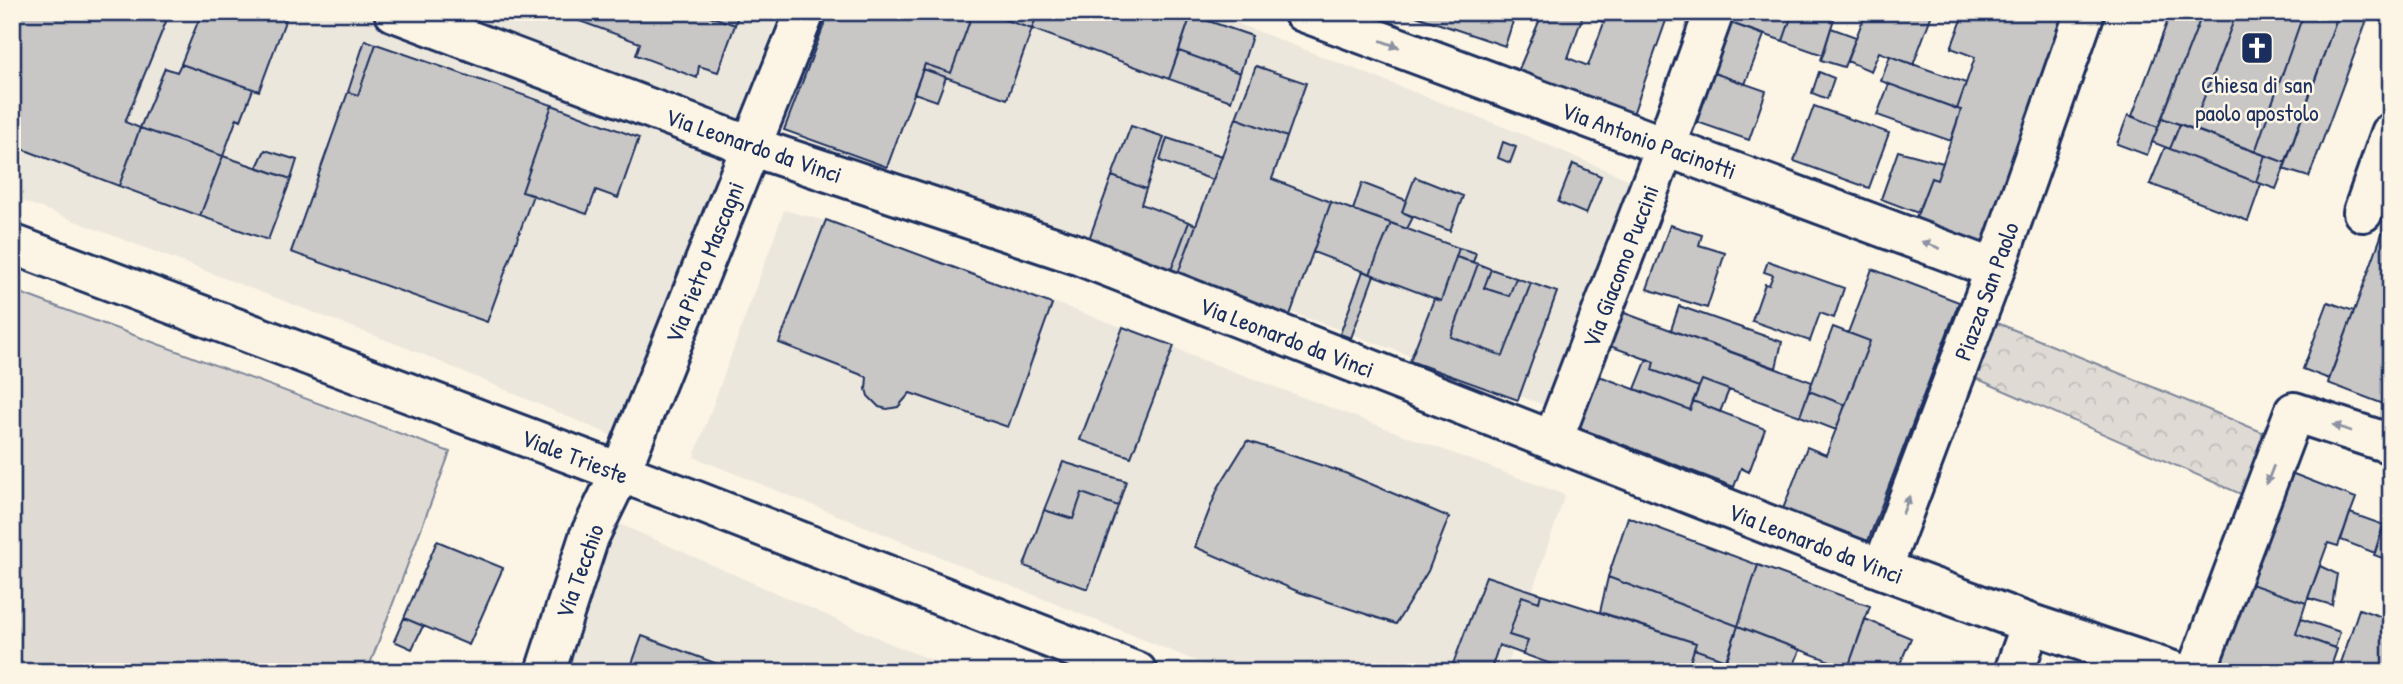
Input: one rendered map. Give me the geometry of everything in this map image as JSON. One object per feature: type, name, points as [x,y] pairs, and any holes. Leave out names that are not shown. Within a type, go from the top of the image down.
[{"type":"street","name":"Via Leonardo da Vinci","points":[[394,12],[750,146],[1079,255],[1882,569],[2031,624],[2176,672]]},
{"type":"street","name":"Via Pietro Mascagni","points":[[620,473],[805,12]]},
{"type":"street","name":"Via Antonio Pacinotti","points":[[1303,12],[1995,269]]},
{"type":"street","name":"Via Giacomo Puccini","points":[[1553,440],[1714,12]]},
{"type":"street","name":"Piazza San Paolo","points":[[1882,569],[1995,269],[2085,12]]},
{"type":"street","points":[[2363,212],[2391,133]]},
{"type":"street","name":"Viale Trieste","points":[[12,244],[1138,672]]},
{"type":"street","points":[[2196,672],[2294,412],[2391,444]]},
{"type":"street","name":"Via Tecchio","points":[[545,672],[589,537],[620,473]]},
{"type":"street","points":[[2014,672],[2031,624]]},
{"type":"shaded area","points":[[12,12],[780,12],[615,437],[417,352],[12,197]]},
{"type":"shaded area","points":[[829,12],[1208,12],[1522,134],[1630,180],[1544,405],[1291,312],[1177,276],[1178,272],[784,130]]},
{"type":"shaded area","points":[[784,210],[841,225],[1174,346],[1187,354],[1565,495],[1505,672],[1223,672],[694,457]]},
{"type":"shaded area","points":[[606,518],[901,648],[964,672],[562,672]]},
{"type":"green space","points":[[12,290],[450,452],[367,672],[12,672]]},
{"type":"green space","points":[[1978,315],[2267,434],[2243,495],[1957,370]]},
{"type":"building","points":[[12,12],[170,12],[125,122],[140,128],[119,186],[12,145]]},
{"type":"building","points":[[202,12],[288,13],[259,91],[181,64]]},
{"type":"building","points":[[699,12],[735,25],[718,72],[699,66],[697,78],[636,55],[640,43],[558,13]]},
{"type":"building","points":[[709,12],[739,12],[735,25],[707,15]]},
{"type":"building","points":[[829,12],[973,12],[951,73],[925,64],[887,167],[784,130]]},
{"type":"building","points":[[973,12],[982,12],[1032,29],[1007,99],[923,69],[925,64],[951,73]]},
{"type":"building","points":[[982,12],[1038,12],[1032,29]]},
{"type":"building","points":[[1038,12],[1185,12],[1191,15],[1169,79],[1032,29]]},
{"type":"building","points":[[1404,12],[1516,12],[1505,46]]},
{"type":"building","points":[[1543,12],[1584,12],[1568,58],[1588,66],[1608,12],[1669,12],[1631,120],[1516,76]]},
{"type":"building","points":[[1584,12],[1608,12],[1604,22],[1583,15]]},
{"type":"building","points":[[1728,12],[1793,12],[1783,41],[1725,21]]},
{"type":"building","points":[[1793,12],[1836,12],[1823,55],[1783,41]]},
{"type":"building","points":[[1866,12],[1932,14],[1913,65],[1879,52],[1871,71],[1847,61]]},
{"type":"building","points":[[1965,12],[2053,12],[2064,17],[1982,248],[1914,222],[1931,178],[1937,180],[1961,110],[1957,109],[1975,57],[1951,48]]},
{"type":"building","points":[[2171,12],[2203,12],[2158,127],[2132,116]]},
{"type":"building","points":[[2203,12],[2237,12],[2192,129],[2162,118]]},
{"type":"building","points":[[2237,12],[2304,12],[2255,152],[2192,129]]},
{"type":"building","points":[[2304,12],[2339,12],[2286,163],[2255,152]]},
{"type":"building","points":[[2339,12],[2370,12],[2309,177],[2283,169]]},
{"type":"building","points":[[1191,15],[1252,36],[1240,73],[1179,51]]},
{"type":"building","points":[[1725,21],[1764,35],[1745,84],[1708,71]]},
{"type":"building","points":[[1831,28],[1856,37],[1844,67],[1821,60]]},
{"type":"building","points":[[365,40],[376,44],[358,95],[348,92]]},
{"type":"building","points":[[376,44],[552,105],[522,192],[533,195],[487,322],[291,252],[348,92],[358,95]]},
{"type":"building","points":[[1179,51],[1240,73],[1231,101],[1169,79]]},
{"type":"building","points":[[1890,56],[1966,83],[1957,109],[1881,81]]},
{"type":"building","points":[[181,64],[253,89],[241,120],[237,118],[223,156],[140,128],[165,68],[177,72]]},
{"type":"building","points":[[1256,66],[1306,83],[1287,137],[1236,118]]},
{"type":"building","points":[[923,69],[946,77],[937,101],[914,93]]},
{"type":"building","points":[[1819,72],[1834,78],[1827,99],[1812,93]]},
{"type":"building","points":[[1714,73],[1766,91],[1749,140],[1697,122]]},
{"type":"building","points":[[1889,84],[1961,110],[1951,141],[1877,115]]},
{"type":"building","points":[[552,105],[639,138],[618,198],[596,190],[587,214],[522,192]]},
{"type":"building","points":[[1814,106],[1889,133],[1869,188],[1794,161]]},
{"type":"building","points":[[2128,115],[2158,127],[2147,155],[2117,144]]},
{"type":"building","points":[[1236,118],[1287,137],[1272,179],[1331,202],[1290,315],[1177,276]]},
{"type":"building","points":[[2162,118],[2180,124],[2170,149],[2152,142]]},
{"type":"building","points":[[2180,124],[2265,155],[2256,182],[2170,149]]},
{"type":"building","points":[[1131,126],[1164,137],[1146,189],[1112,176]]},
{"type":"building","points":[[140,128],[223,156],[200,216],[119,186]]},
{"type":"building","points":[[1167,138],[1222,156],[1213,180],[1160,161]]},
{"type":"building","points":[[1503,142],[1516,147],[1510,163],[1498,158]]},
{"type":"building","points":[[2165,147],[2261,184],[2248,221],[2150,184]]},
{"type":"building","points":[[265,150],[297,160],[291,179],[257,167]]},
{"type":"building","points":[[1898,151],[1943,163],[1937,180],[1931,178],[1918,213],[1881,199]]},
{"type":"building","points":[[2265,155],[2286,163],[2276,189],[2256,182]]},
{"type":"building","points":[[223,156],[291,179],[268,240],[200,216]]},
{"type":"building","points":[[1573,164],[1601,176],[1586,214],[1558,202]]},
{"type":"building","points":[[1112,176],[1146,189],[1141,204],[1189,222],[1170,273],[1088,242]]},
{"type":"building","points":[[1415,177],[1463,196],[1450,231],[1402,212]]},
{"type":"building","points":[[1362,183],[1406,200],[1402,212],[1413,217],[1407,229],[1353,210]]},
{"type":"building","points":[[1331,202],[1391,223],[1370,274],[1313,252]]},
{"type":"building","points":[[2391,209],[2391,392],[2386,405],[2328,383]]},
{"type":"building","points":[[826,220],[1052,304],[1008,427],[910,393],[898,407],[879,407],[868,396],[867,377],[779,343]]},
{"type":"building","points":[[1189,222],[1196,225],[1177,276],[1170,273]]},
{"type":"building","points":[[1391,223],[1459,248],[1441,301],[1370,274]]},
{"type":"building","points":[[1670,225],[1702,235],[1699,245],[1725,253],[1707,308],[1647,289]]},
{"type":"building","points":[[1459,248],[1476,253],[1473,262],[1456,257]]},
{"type":"building","points":[[1456,257],[1478,264],[1451,337],[1503,356],[1531,283],[1557,292],[1518,400],[1410,361],[1434,299],[1441,301]]},
{"type":"building","points":[[1768,261],[1844,288],[1834,318],[1820,313],[1810,341],[1752,321],[1765,284],[1769,285],[1773,275],[1764,272]]},
{"type":"building","points":[[1478,264],[1491,269],[1484,288],[1509,296],[1516,278],[1531,283],[1503,356],[1451,337]]},
{"type":"building","points":[[1491,269],[1516,278],[1509,296],[1484,288]]},
{"type":"building","points":[[1872,269],[1959,302],[1868,541],[1783,509],[1807,447],[1826,455],[1870,341],[1848,333]]},
{"type":"building","points":[[1363,271],[1374,275],[1351,338],[1340,334]]},
{"type":"building","points":[[2328,302],[2354,311],[2329,379],[2303,369]]},
{"type":"building","points":[[1679,306],[1782,342],[1776,368],[1671,330]]},
{"type":"building","points":[[1619,311],[1812,382],[1800,416],[1702,380],[1699,387],[1652,370],[1654,362],[1607,345]]},
{"type":"building","points":[[1123,327],[1174,346],[1131,457],[1080,440]]},
{"type":"building","points":[[1833,327],[1870,341],[1845,405],[1809,391]]},
{"type":"building","points":[[1647,359],[1654,362],[1652,370],[1699,387],[1690,410],[1635,389]]},
{"type":"building","points":[[1594,374],[1690,410],[1693,401],[1765,429],[1749,472],[1741,468],[1734,487],[1574,426]]},
{"type":"building","points":[[1702,380],[1729,390],[1720,412],[1693,401]]},
{"type":"building","points":[[1809,391],[1845,405],[1836,430],[1800,416]]},
{"type":"building","points":[[1247,441],[1345,473],[1449,517],[1428,571],[1396,624],[1299,592],[1195,547],[1218,488]]},
{"type":"building","points":[[1063,462],[1126,481],[1118,506],[1082,493],[1073,519],[1044,510]]},
{"type":"building","points":[[2291,473],[2356,498],[2338,546],[2328,543],[2306,603],[2251,584]]},
{"type":"building","points":[[1082,493],[1118,506],[1088,589],[1024,566],[1044,510],[1073,519]]},
{"type":"building","points":[[2350,513],[2384,525],[2375,553],[2341,540]]},
{"type":"building","points":[[1628,517],[1758,565],[1738,626],[1608,577]]},
{"type":"building","points":[[2382,529],[2391,533],[2388,560],[2374,555]]},
{"type":"building","points":[[437,541],[503,568],[469,645],[404,618]]},
{"type":"building","points":[[1758,565],[1870,606],[1848,668],[1738,626]]},
{"type":"building","points":[[2320,566],[2337,574],[2332,605],[2308,598]]},
{"type":"building","points":[[1486,576],[1541,594],[1539,602],[1522,596],[1509,635],[1528,641],[1523,654],[1499,645],[1490,672],[1450,672]]},
{"type":"building","points":[[1608,577],[1738,626],[1726,660],[1694,649],[1696,643],[1600,612]]},
{"type":"building","points":[[2251,584],[2306,603],[2296,634],[2337,649],[2329,672],[2219,670]]},
{"type":"building","points":[[1541,594],[1696,643],[1687,672],[1573,672],[1523,654],[1528,641],[1509,635],[1522,596],[1539,602]]},
{"type":"building","points":[[2359,609],[2391,620],[2391,672],[2338,672]]},
{"type":"building","points":[[404,618],[423,626],[412,649],[394,641]]},
{"type":"building","points":[[1865,619],[1911,638],[1897,671],[1883,667],[1882,672],[1859,672],[1848,668]]},
{"type":"building","points":[[2301,619],[2340,632],[2335,648],[2296,634]]},
{"type":"building","points":[[1738,626],[1800,650],[1791,672],[1723,672]]},
{"type":"building","points":[[642,636],[739,672],[629,672]]},
{"type":"building","points":[[1694,649],[1726,660],[1723,672],[1687,672]]},
{"type":"place","name":"Chiesa di san paolo apostolo","points":[[2257,48]]}]
